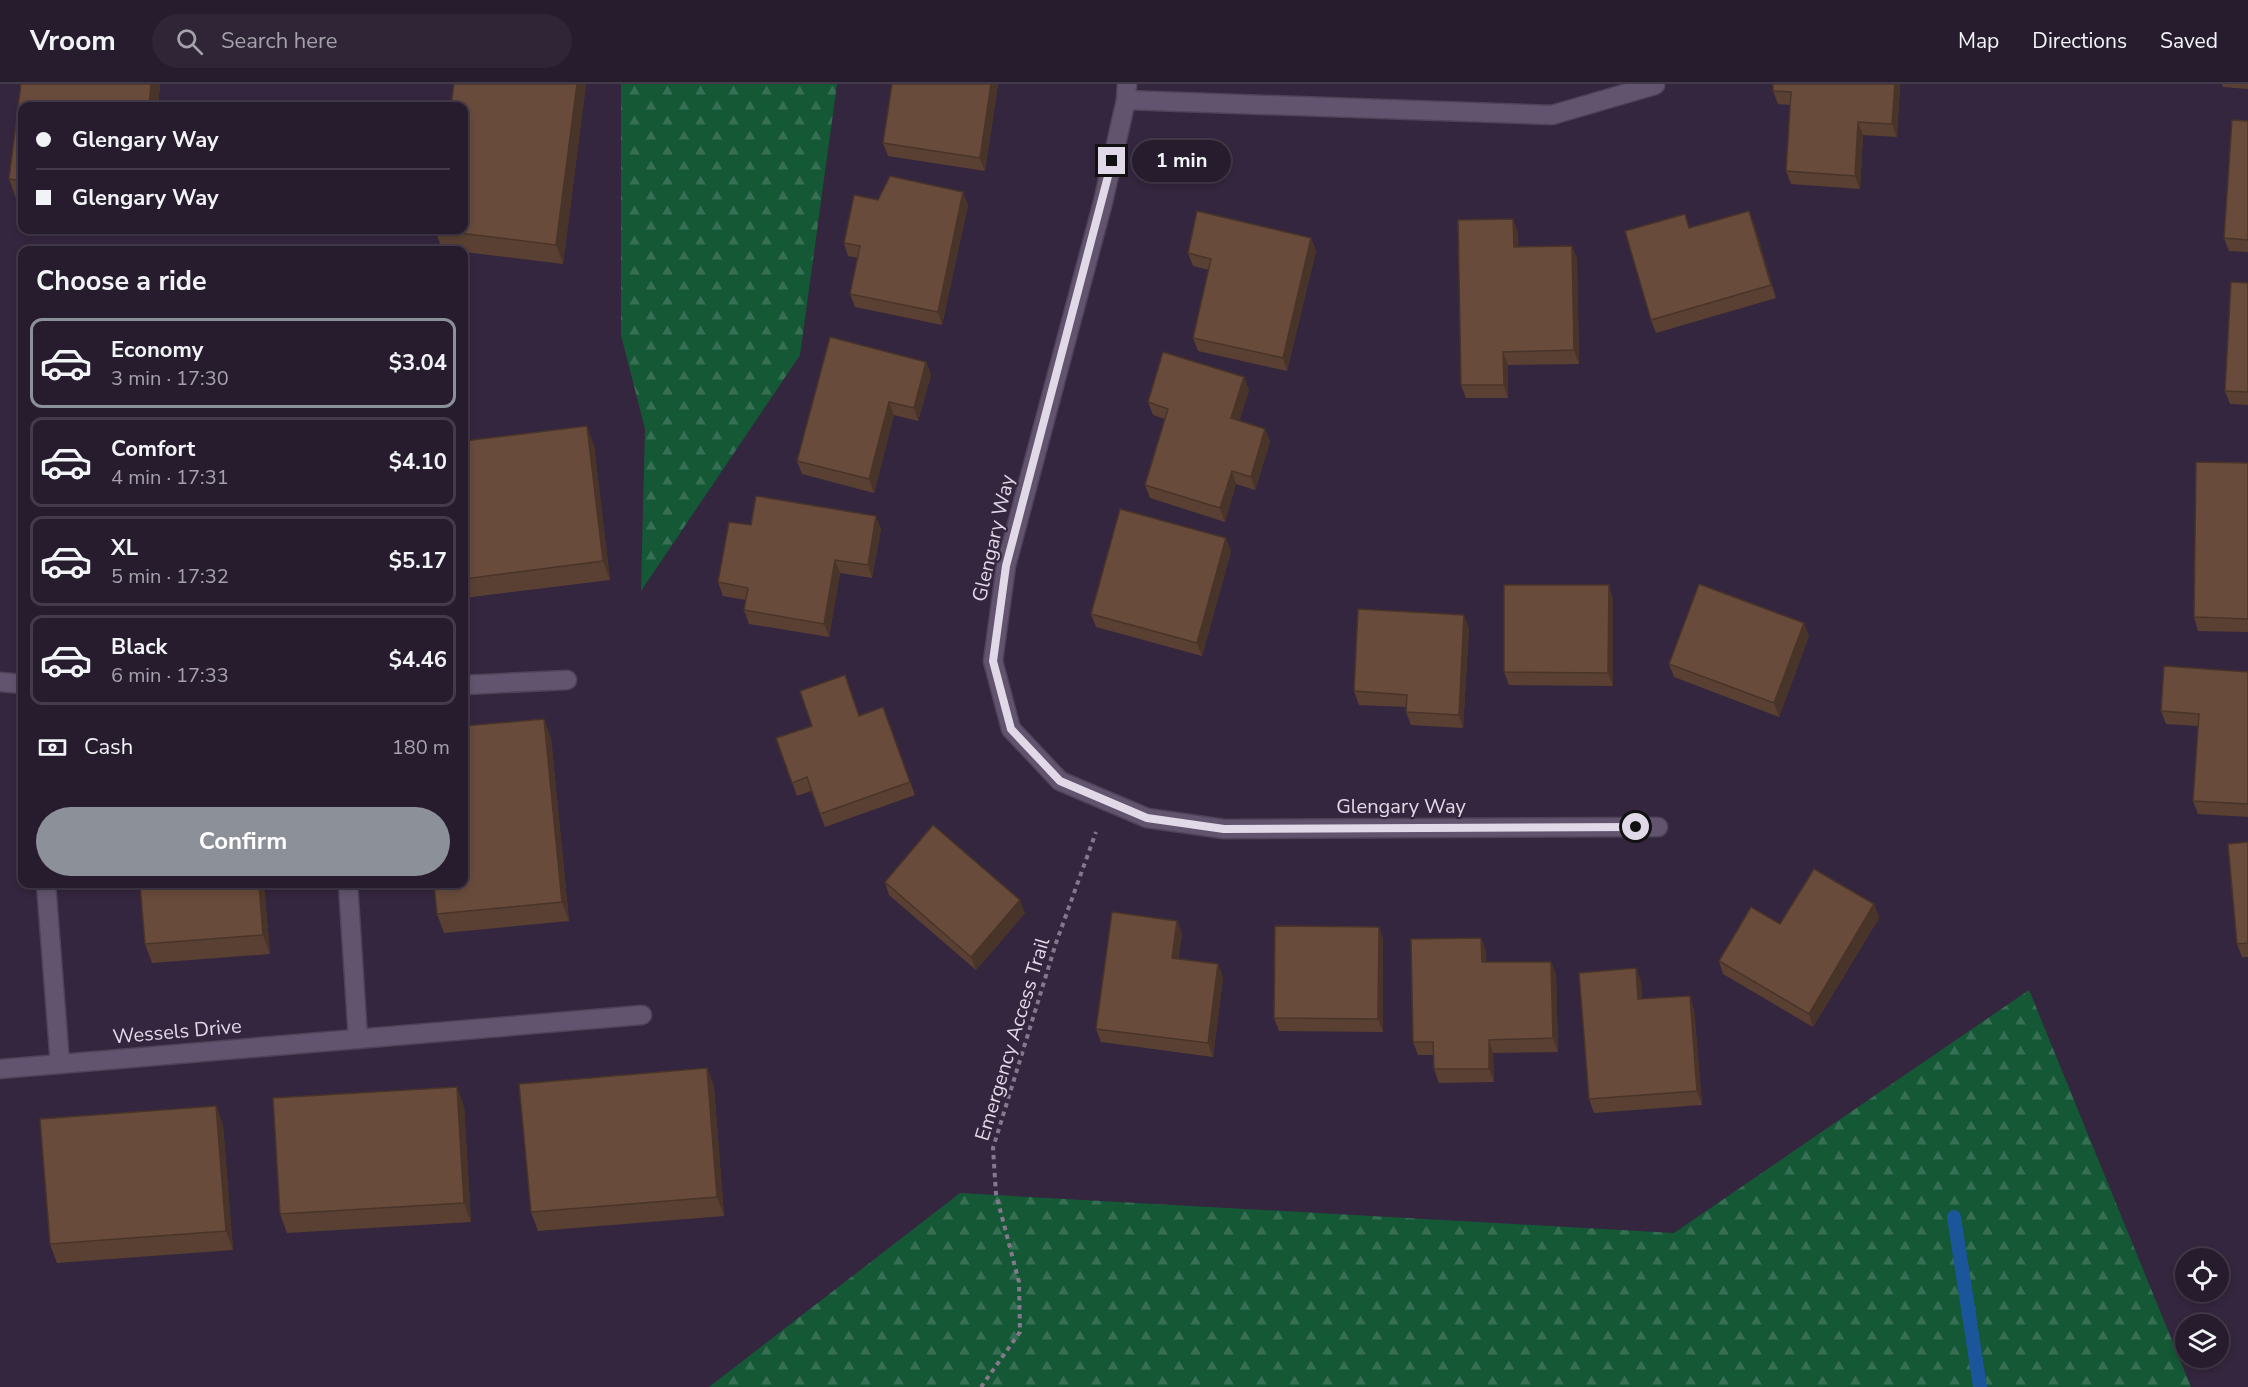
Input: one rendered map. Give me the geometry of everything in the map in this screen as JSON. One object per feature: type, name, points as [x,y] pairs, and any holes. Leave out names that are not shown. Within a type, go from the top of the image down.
[{"type":"street","points":[[1126,92],[1552,115],[1654,85]]},
{"type":"street","name":"Glengary Way","points":[[1126,92],[1102,202],[1006,566],[993,661],[1011,729],[1060,781],[1147,818],[1224,829],[1658,827]]},
{"type":"street","points":[[468,685],[567,680]]},
{"type":"street","points":[[0,682],[18,684]]},
{"type":"street","points":[[46,888],[60,1064]]},
{"type":"street","points":[[348,888],[358,1039]]},
{"type":"street","name":"Wessels Drive","points":[[0,1069],[642,1015]]},
{"type":"path","name":"Emergency Access Trail","points":[[981,1387],[1020,1332],[1019,1282],[996,1194],[993,1148],[1056,943],[1107,801]]},
{"type":"green space","points":[[621,84],[837,84],[800,355],[641,591],[645,429],[621,335]]},
{"type":"green space","points":[[2029,990],[2175,1348],[2175,1368],[2183,1368],[2191,1387],[709,1387],[960,1193],[1674,1233]]},
{"type":"building","points":[[21,84],[151,84],[149,102],[19,102]]},
{"type":"building","points":[[454,84],[577,84],[556,245],[467,234],[468,102],[452,102]]},
{"type":"building","points":[[892,84],[991,84],[980,158],[883,143]]},
{"type":"building","points":[[1773,84],[1895,84],[1892,124],[1858,122],[1855,176],[1786,171],[1791,92],[1773,91]]},
{"type":"building","points":[[18,108],[18,180],[9,179]]},
{"type":"building","points":[[2232,120],[2248,121],[2248,240],[2224,238]]},
{"type":"building","points":[[890,176],[963,192],[938,312],[850,294],[860,246],[844,243],[854,195],[878,200]]},
{"type":"building","points":[[1197,211],[1311,238],[1283,358],[1193,338],[1211,259],[1188,253]]},
{"type":"building","points":[[1749,211],[1771,285],[1651,320],[1625,231],[1685,214],[1689,228]]},
{"type":"building","points":[[1513,219],[1514,247],[1572,246],[1574,350],[1503,352],[1504,385],[1461,385],[1458,220]]},
{"type":"building","points":[[2231,282],[2248,283],[2248,392],[2225,391]]},
{"type":"building","points":[[830,337],[926,362],[914,408],[889,402],[869,479],[797,461]]},
{"type":"building","points":[[1163,352],[1244,377],[1231,418],[1265,429],[1251,477],[1232,471],[1220,508],[1145,485],[1168,409],[1148,402]]},
{"type":"building","points":[[587,426],[603,561],[468,578],[468,441]]},
{"type":"building","points":[[2196,462],[2248,463],[2248,619],[2194,617]]},
{"type":"building","points":[[756,496],[876,516],[868,565],[835,560],[824,624],[744,610],[748,588],[718,582],[729,522],[751,525]]},
{"type":"building","points":[[1120,509],[1226,538],[1197,643],[1091,614]]},
{"type":"building","points":[[1699,584],[1804,623],[1774,703],[1669,664]]},
{"type":"building","points":[[1504,585],[1609,585],[1608,673],[1504,672]]},
{"type":"building","points":[[1358,609],[1464,615],[1459,715],[1406,712],[1407,695],[1354,691]]},
{"type":"building","points":[[2164,666],[2248,672],[2248,804],[2193,801],[2199,714],[2161,711]]},
{"type":"building","points":[[845,675],[859,716],[883,707],[910,782],[820,814],[807,777],[792,783],[776,738],[812,726],[800,691]]},
{"type":"building","points":[[544,719],[562,902],[437,914],[434,888],[468,888],[468,726]]},
{"type":"building","points":[[933,825],[1020,900],[971,957],[885,882]]},
{"type":"building","points":[[2248,842],[2248,943],[2237,944],[2228,844]]},
{"type":"building","points":[[1814,869],[1874,904],[1809,1014],[1719,961],[1751,907],[1780,924]]},
{"type":"building","points":[[140,888],[259,888],[263,935],[145,944]]},
{"type":"building","points":[[1112,912],[1177,921],[1172,958],[1218,964],[1208,1043],[1096,1029]]},
{"type":"building","points":[[1275,926],[1379,927],[1378,1019],[1274,1018]]},
{"type":"building","points":[[1481,938],[1482,962],[1551,962],[1553,1038],[1489,1040],[1489,1069],[1434,1069],[1433,1042],[1413,1042],[1411,939]]},
{"type":"building","points":[[1636,968],[1638,999],[1690,996],[1697,1091],[1589,1099],[1579,973]]},
{"type":"building","points":[[707,1068],[717,1197],[531,1212],[519,1084]]},
{"type":"building","points":[[457,1087],[464,1203],[280,1214],[273,1098]]},
{"type":"building","points":[[216,1106],[226,1231],[50,1244],[40,1119]]},
{"type":"waterway","points":[[1954,1217],[1980,1387]]},
{"type":"route","points":[[1112,161],[1006,566],[993,661],[1011,729],[1060,781],[1147,818],[1224,829],[1636,827]]}]
